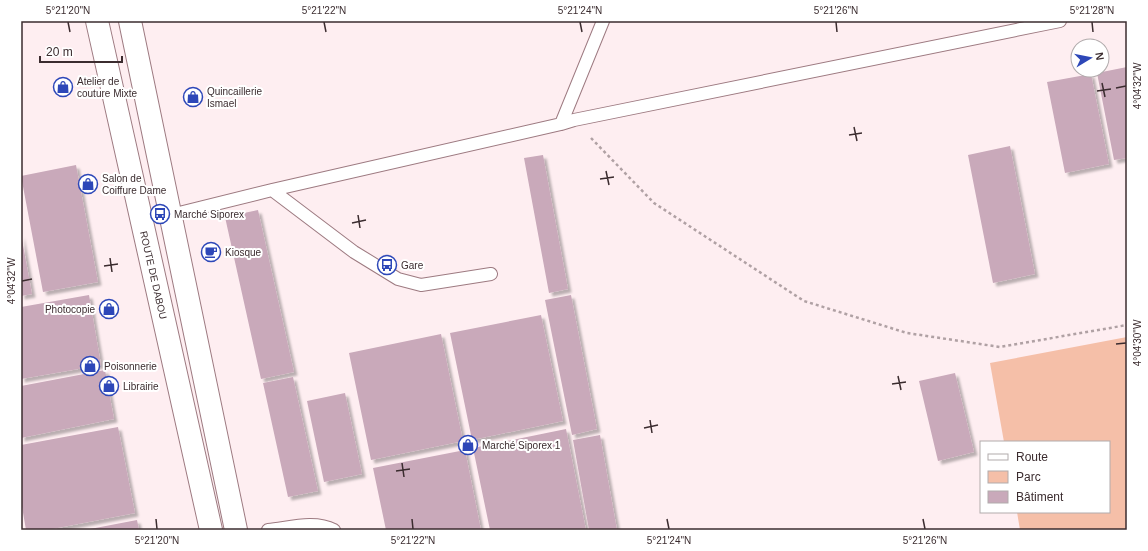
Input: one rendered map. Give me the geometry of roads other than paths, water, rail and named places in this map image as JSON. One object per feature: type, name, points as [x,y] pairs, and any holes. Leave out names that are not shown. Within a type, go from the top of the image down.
[{"type":"street","name":"ROUTE DE DABOU","points":[[97,21],[211,530]]},
{"type":"street","points":[[130,21],[236,530]]},
{"type":"lane","points":[[561,124],[604,21]]},
{"type":"lane","points":[[171,215],[574,120],[1060,21]]},
{"type":"lane","points":[[272,190],[354,252],[398,279],[421,285],[491,274]]},
{"type":"lane","points":[[268,530],[316,524],[327,526],[334,530]]},
{"type":"place","name":"Atelier de couture Mixte","points":[[63,87]]},
{"type":"place","name":"Quincaillerie Ismael","points":[[193,97]]},
{"type":"place","name":"Salon de Coiffure Dame","points":[[88,184]]},
{"type":"place","name":"Marché Siporex","points":[[160,214]]},
{"type":"place","name":"Kiosque","points":[[211,252]]},
{"type":"place","name":"Gare","points":[[387,265]]},
{"type":"place","name":"Photocopie","points":[[109,309]]},
{"type":"place","name":"Poisonnerie","points":[[90,366]]},
{"type":"place","name":"Librairie","points":[[109,386]]},
{"type":"place","name":"Marché Siporex 1","points":[[468,445]]}]
